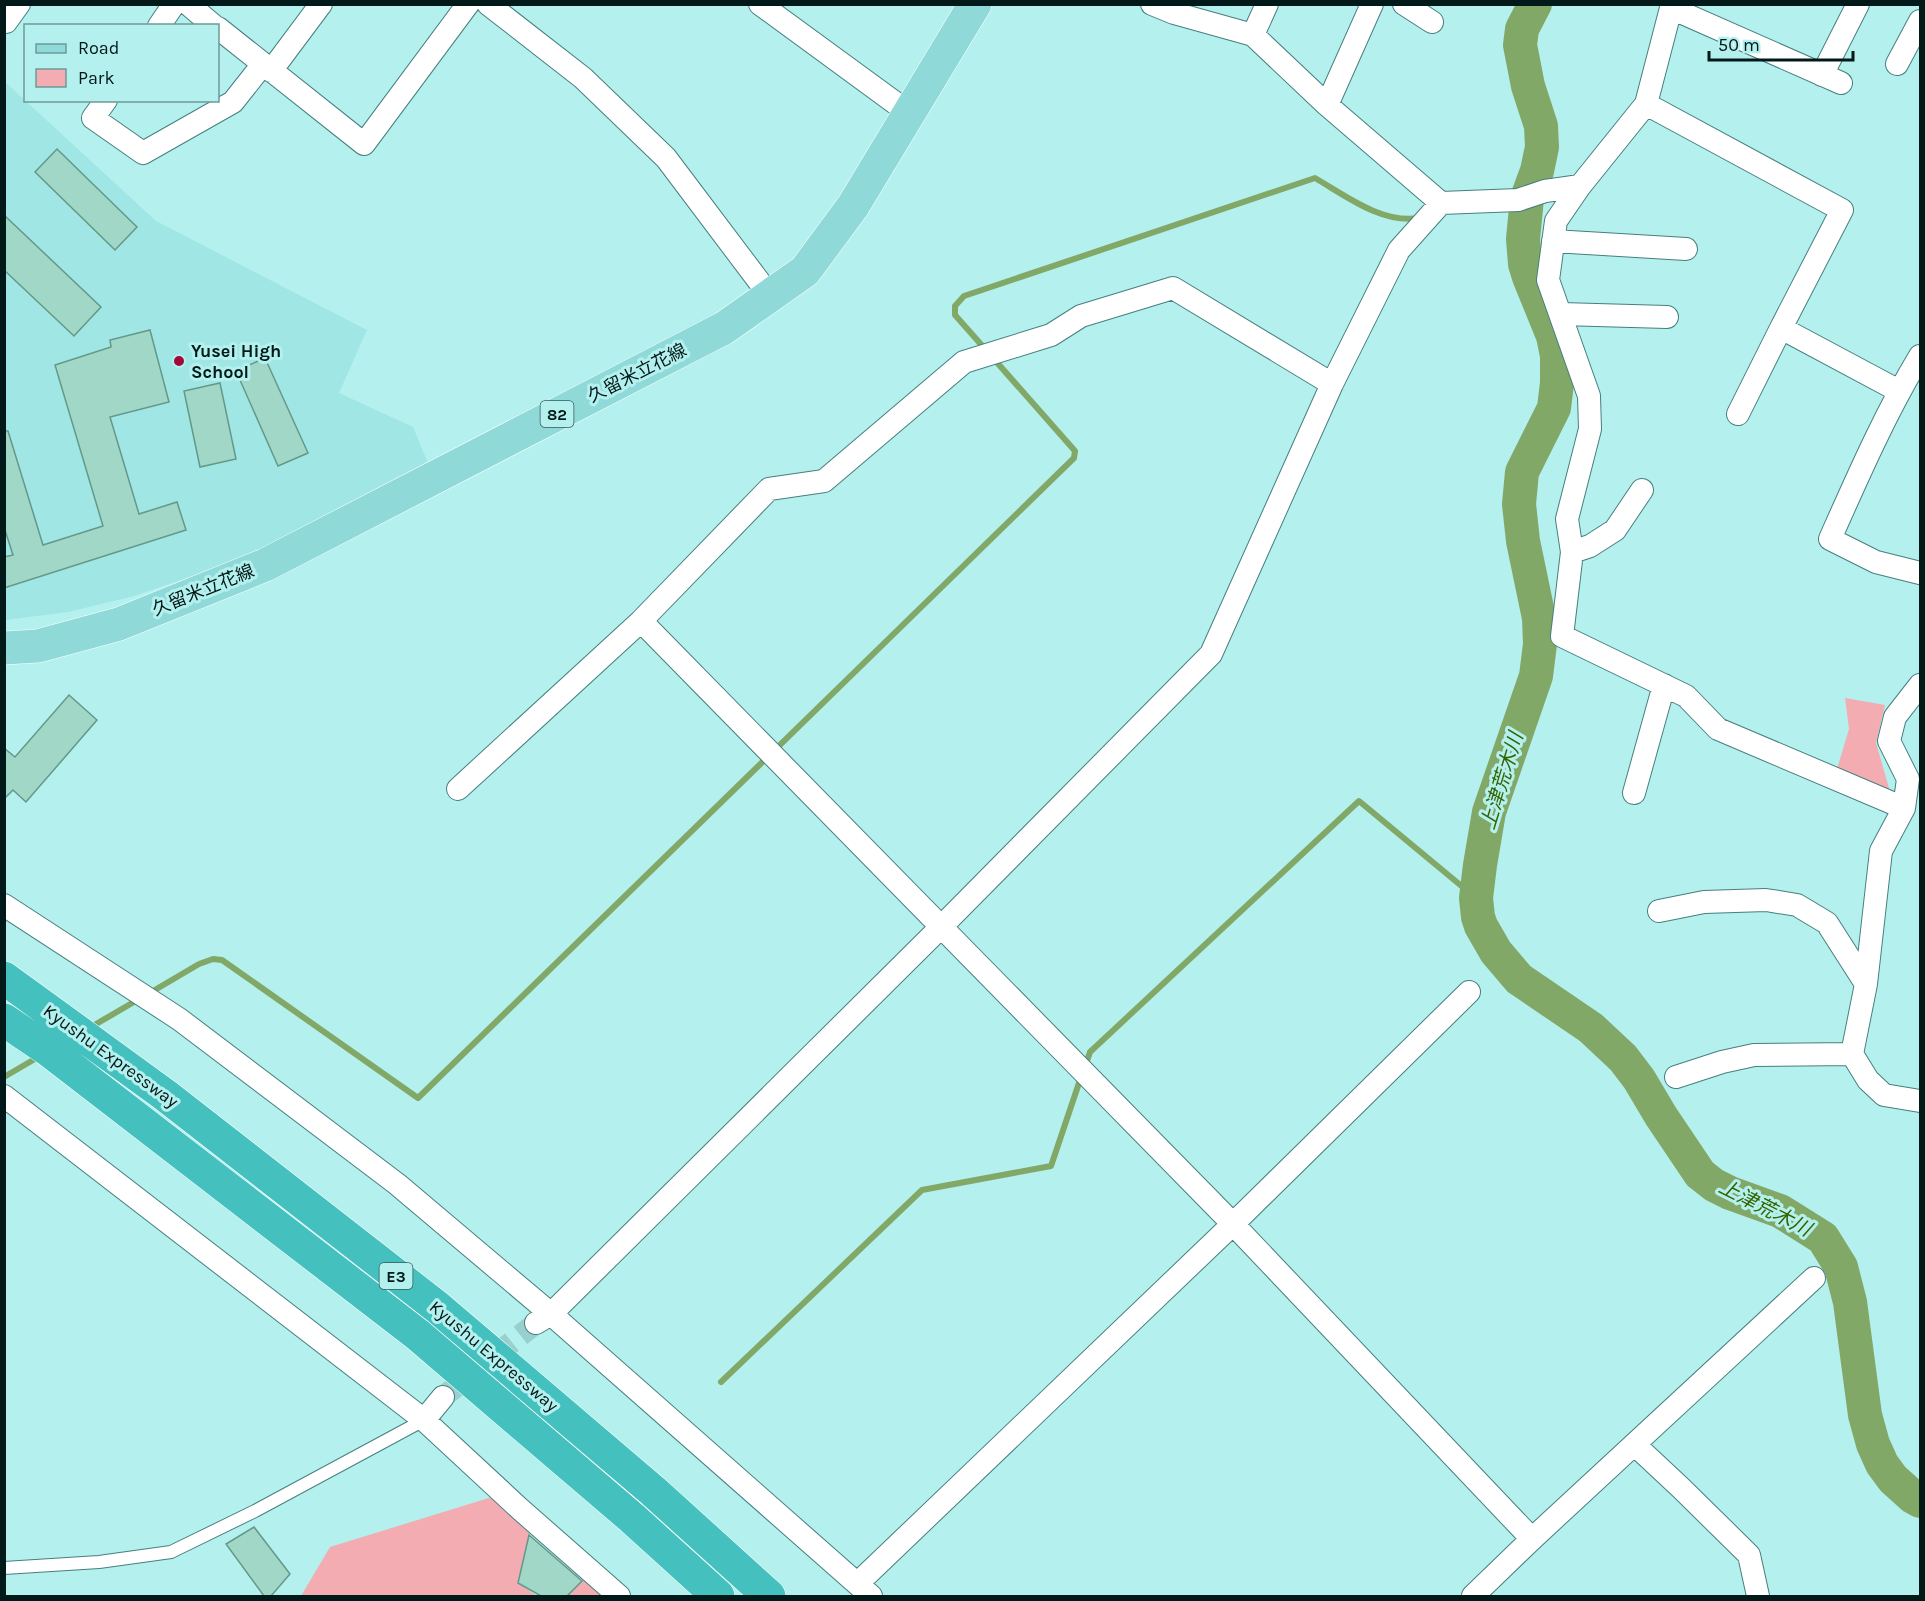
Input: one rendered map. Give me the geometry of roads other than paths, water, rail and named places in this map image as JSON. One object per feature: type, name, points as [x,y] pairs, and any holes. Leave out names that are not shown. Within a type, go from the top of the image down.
[{"type":"highway","name":"Kyushu Expressway","points":[[4,978],[165,1095],[437,1307],[653,1491],[770,1596]]},
{"type":"highway","name":"Kyushu Expressway","points":[[4,1020],[47,1049],[418,1335],[632,1518],[718,1596]]},
{"type":"main road","name":"久留米立花線","points":[[4,648],[38,646],[119,624],[265,566],[724,328],[805,271],[853,207],[975,4]]},
{"type":"street","points":[[160,24],[174,4]]},
{"type":"street","points":[[188,4],[212,24]]},
{"type":"street","points":[[105,102],[93,118],[143,153],[233,102],[267,68],[321,4]]},
{"type":"street","points":[[219,29],[364,144],[468,4]]},
{"type":"street","points":[[488,4],[583,78],[666,158],[770,296]]},
{"type":"street","points":[[760,4],[909,113]]},
{"type":"street","points":[[1152,4],[1174,13],[1253,35],[1327,105],[1441,203],[1518,200],[1545,191],[1580,186]]},
{"type":"street","points":[[1253,35],[1267,4]]},
{"type":"street","points":[[1327,105],[1372,4]]},
{"type":"street","points":[[1404,4],[1432,22]]},
{"type":"street","points":[[1858,4],[1831,79],[1673,6],[1646,104],[1580,186],[1556,221],[1548,280],[1589,396],[1590,429],[1567,519],[1572,552],[1562,636],[1686,696],[1718,729],[1905,808]]},
{"type":"street","points":[[1897,64],[1920,21]]},
{"type":"street","points":[[1646,104],[1842,210],[1738,414]]},
{"type":"street","points":[[544,1319],[942,926],[1211,654],[1332,384],[1399,250],[1441,203]]},
{"type":"street","points":[[1553,241],[1686,249]]},
{"type":"street","points":[[458,789],[641,621],[769,489],[824,481],[964,362],[1050,335],[1081,316],[1173,288],[1332,384]]},
{"type":"street","points":[[1561,314],[1667,317]]},
{"type":"street","points":[[1781,328],[1899,391]]},
{"type":"street","points":[[1920,356],[1899,391],[1830,538],[1876,562],[1920,573]]},
{"type":"street","points":[[1572,552],[1590,546],[1615,530],[1642,490]]},
{"type":"street","points":[[641,621],[1233,1224],[1532,1539]]},
{"type":"street","points":[[1920,685],[1895,717],[1889,741],[1908,780],[1905,808],[1881,851],[1866,984],[1852,1054],[1868,1080],[1884,1095],[1920,1101]]},
{"type":"street","points":[[1634,793],[1664,686]]},
{"type":"street","points":[[1659,910],[1704,902],[1766,900],[1797,905],[1827,923],[1866,984]]},
{"type":"street","points":[[4,905],[179,1019],[397,1184],[544,1319],[865,1590],[1469,993]]},
{"type":"street","points":[[1677,1077],[1722,1062],[1754,1055],[1852,1054]]},
{"type":"street","points":[[4,1096],[424,1420],[519,1509],[619,1596]]},
{"type":"street","points":[[1473,1596],[1814,1278]]},
{"type":"street","points":[[424,1420],[443,1397]]},
{"type":"street","points":[[1635,1445],[1749,1556],[1758,1596]]},
{"type":"lane","points":[[4,1568],[99,1562],[171,1552],[255,1511],[424,1420]]},
{"type":"waterway","name":"上津荒木川","points":[[1535,4],[1522,29],[1520,45],[1528,86],[1541,126],[1542,147],[1537,171],[1527,198],[1523,239],[1525,264],[1529,277],[1553,336],[1557,356],[1557,383],[1554,408],[1522,472],[1519,504],[1523,541],[1539,618],[1540,644],[1536,676],[1489,812],[1476,898],[1478,917],[1496,952],[1519,979],[1591,1028],[1623,1058],[1700,1174],[1714,1185],[1730,1193],[1780,1211],[1823,1238],[1841,1267],[1850,1302],[1865,1415],[1873,1444],[1882,1464],[1893,1479],[1920,1501]]},
{"type":"waterway","points":[[986,350],[955,315],[955,306],[964,296],[1315,178],[1378,213],[1405,219],[1419,218]]},
{"type":"waterway","points":[[148,994],[199,964],[213,959],[222,960],[418,1098],[1074,458],[1075,451],[993,358]]},
{"type":"waterway","points":[[1085,1067],[1090,1052],[1359,801],[1476,898]]},
{"type":"waterway","points":[[91,1027],[139,999]]},
{"type":"waterway","points":[[4,1077],[40,1056]]},
{"type":"waterway","points":[[721,1382],[922,1190],[1051,1166],[1081,1077]]},
{"type":"tunnel","points":[[443,1397],[536,1323]]},
{"type":"place","name":"Yusei High School","points":[[179,361]]}]
